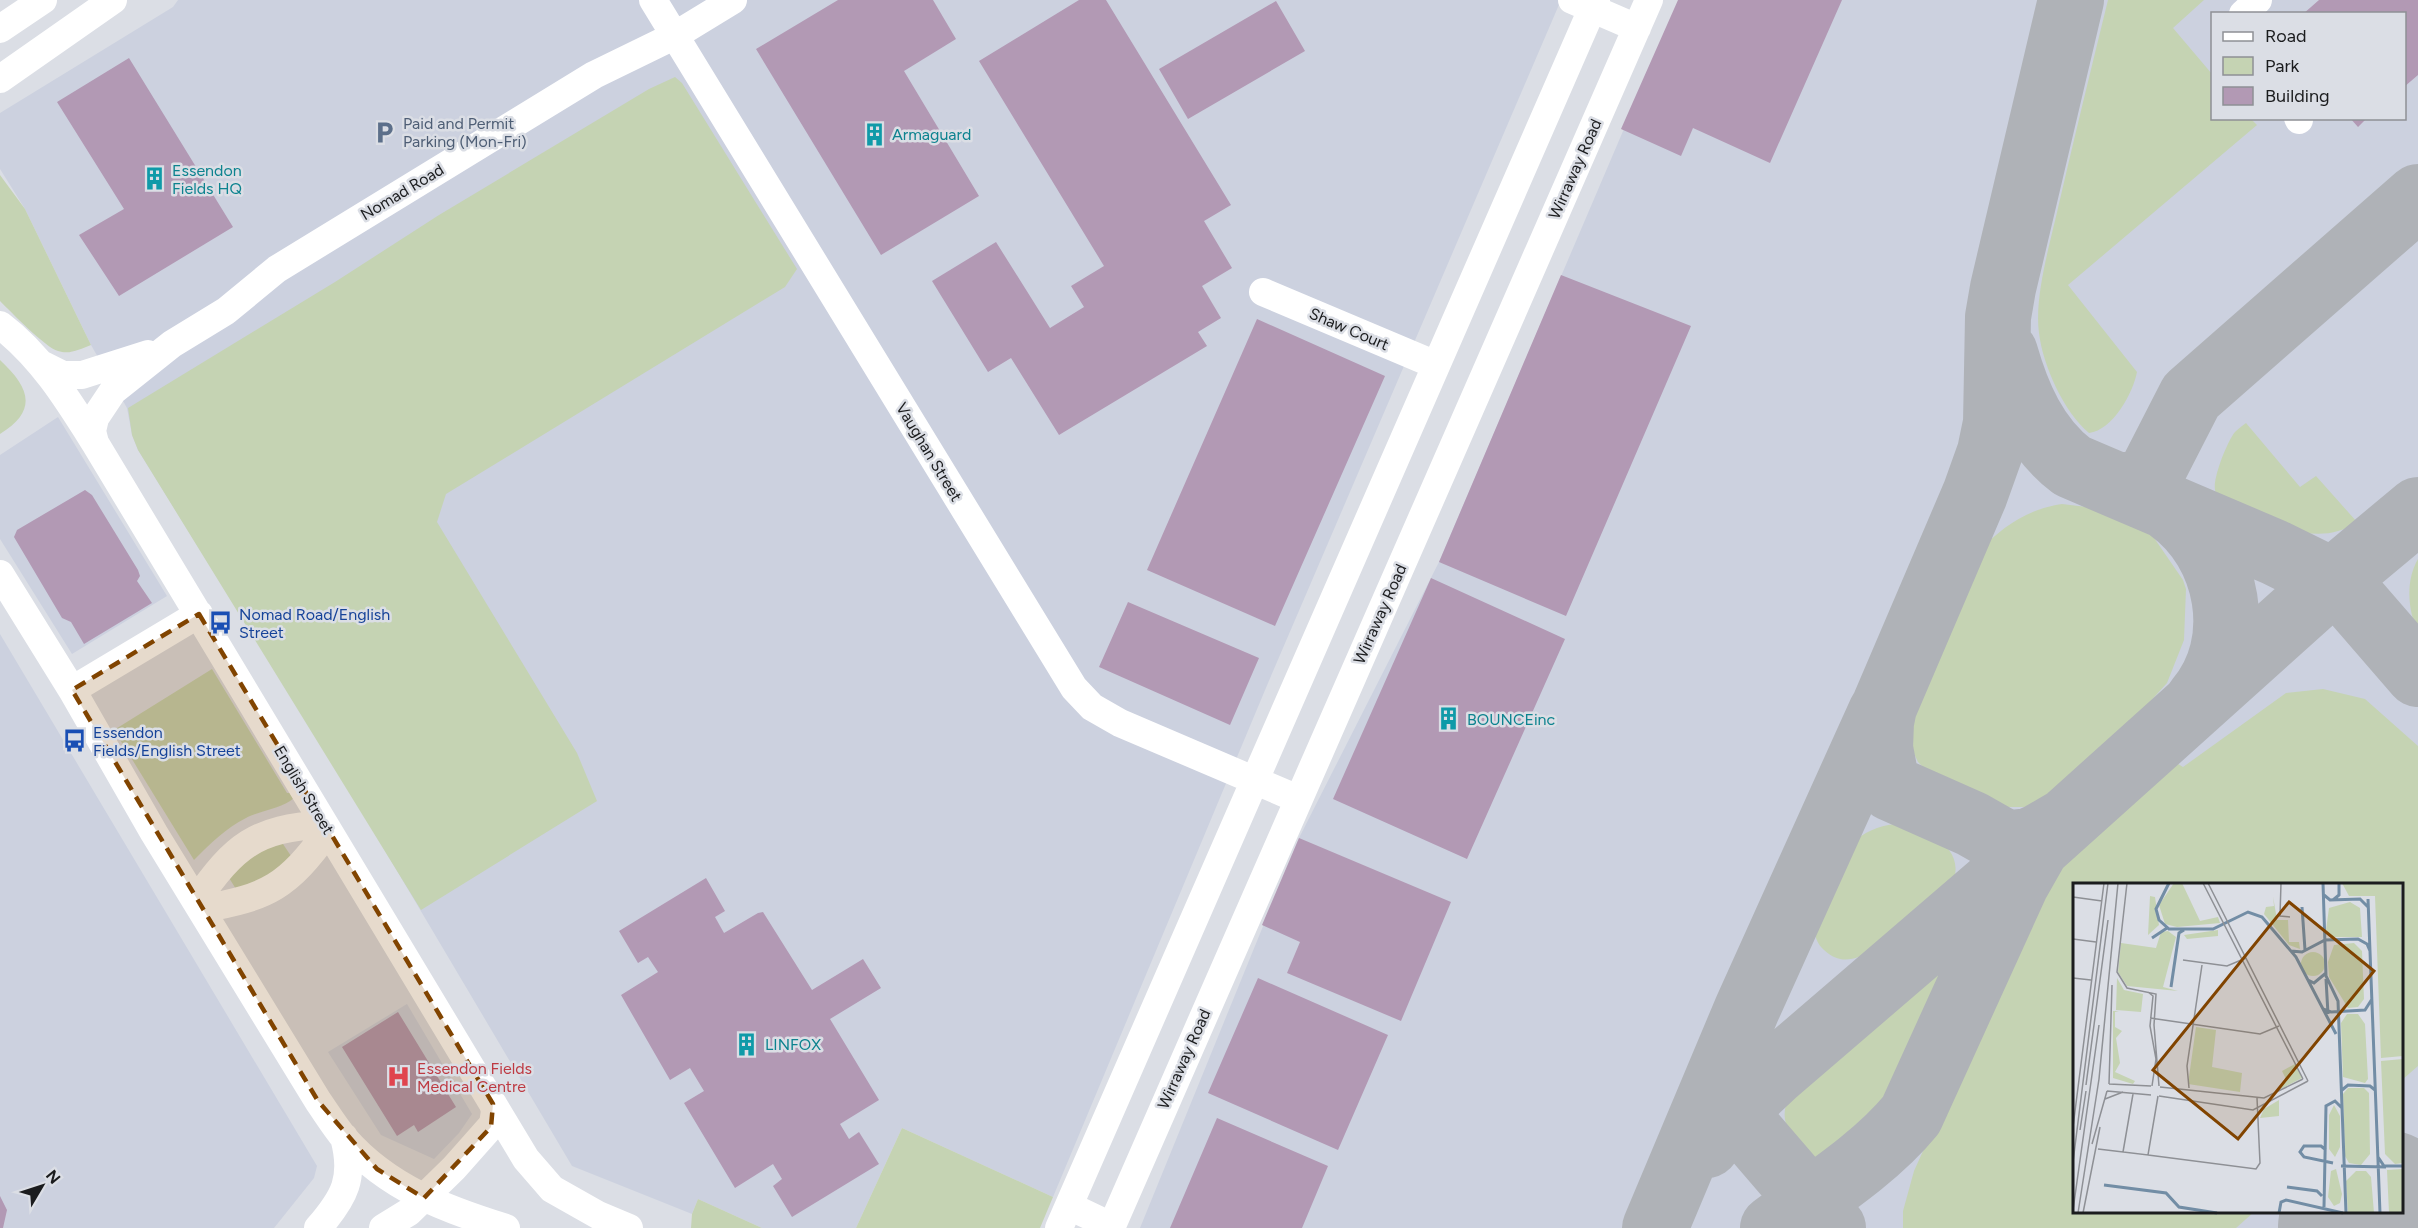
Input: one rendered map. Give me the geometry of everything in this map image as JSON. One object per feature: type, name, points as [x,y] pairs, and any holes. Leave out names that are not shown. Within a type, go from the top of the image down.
[{"type":"street","points":[[0,29],[43,0]]},
{"type":"street","points":[[0,79],[113,0]]},
{"type":"street","name":"Vaughan Street","points":[[652,0],[1074,688],[1092,707],[1120,723],[1298,799]]},
{"type":"street","name":"Nomad Road","points":[[95,443],[93,425],[104,402],[118,386],[172,344],[226,311],[277,269],[594,75],[674,36],[733,0]]},
{"type":"street","name":"Wirraway Road","points":[[1111,1227],[1649,0]]},
{"type":"street","points":[[2245,12],[2258,0]]},
{"type":"street","points":[[1111,1227],[1064,1217],[1436,364],[1586,3],[1637,28]]},
{"type":"street","name":"Shaw Court","points":[[1263,292],[1436,364]]},
{"type":"street","name":"English Street","points":[[0,325],[41,364],[95,443],[526,1159],[552,1189],[598,1215],[629,1228]]},
{"type":"street","name":"Nomad Road","points":[[41,364],[63,375],[82,375],[126,362],[172,344]]},
{"type":"street","points":[[0,574],[72,690],[154,833],[318,1101],[344,1137],[377,1169],[405,1189],[465,1215],[506,1228]]},
{"type":"street","points":[[72,690],[199,614]]},
{"type":"street","points":[[199,905],[244,901],[278,886],[300,868],[326,828]]},
{"type":"street","points":[[199,905],[220,868],[251,841],[280,829],[326,828]]},
{"type":"street","points":[[383,1228],[402,1217],[454,1168],[491,1126],[495,1118],[493,1104]]},
{"type":"street","points":[[318,1228],[340,1197],[349,1176],[349,1156],[344,1137]]},
{"type":"highlighted area","points":[[199,614],[493,1104],[491,1127],[424,1198],[377,1169],[318,1101],[72,690]]},
{"type":"shaded area","points":[[178,0],[1561,0],[1268,683],[1053,1197],[902,1128],[856,1228],[762,1228],[698,1199],[692,1214],[572,1166],[342,778],[138,450],[132,435],[127,408],[91,345],[25,209],[0,169],[0,113],[173,7]]},
{"type":"shaded area","points":[[1679,0],[2418,0],[2418,1228],[1140,1228],[1299,838],[1439,562]]},
{"type":"shaded area","points":[[58,417],[167,596],[72,654],[0,539],[0,455]]},
{"type":"shaded area","points":[[0,634],[317,1166],[314,1178],[274,1228],[0,1228]]},
{"type":"shaded area","name":"Essendon Fields Medical Centre","points":[[407,1004],[472,1114],[459,1133],[434,1159],[381,1135],[328,1052]]},
{"type":"green space","points":[[2108,0],[2204,0],[2173,28],[2211,73],[2211,120],[2252,120],[2257,125],[2068,285],[2137,372],[2126,400],[2114,418],[2098,430],[2089,433],[2063,401],[2050,374],[2041,346],[2039,303],[2047,254]]},
{"type":"green space","points":[[675,77],[682,83],[797,269],[785,287],[446,494],[437,522],[577,753],[597,801],[421,910],[138,450],[132,435],[128,408],[335,282],[439,215],[649,89]]},
{"type":"green space","points":[[0,175],[25,209],[91,345],[75,351],[58,351],[28,329],[0,301]]},
{"type":"green space","points":[[0,360],[18,380],[26,398],[21,416],[0,434]]},
{"type":"green space","points":[[2246,423],[2300,487],[2316,476],[2357,522],[2329,533],[2300,532],[2271,523],[2221,499],[2216,493],[2215,480],[2224,452],[2236,431]]},
{"type":"green space","points":[[2062,504],[2103,509],[2145,527],[2150,532],[2183,580],[2186,589],[2184,640],[2167,683],[2137,716],[2055,794],[2032,807],[2006,807],[1927,771],[1918,762],[1908,741],[1906,717],[1979,552],[2016,520],[2038,510]]},
{"type":"green space","points":[[2418,559],[2418,633],[2409,596],[2411,577]]},
{"type":"green space","points":[[212,669],[287,793],[291,793],[294,798],[239,822],[218,837],[194,860],[114,730]]},
{"type":"green space","points":[[2323,689],[2365,699],[2418,746],[2418,1066],[2403,1079],[2403,883],[2073,883],[2073,1213],[2253,1213],[2236,1228],[1903,1228],[1903,1211],[1914,1171],[2032,909],[2054,866],[2175,762],[2183,767],[2286,693]]},
{"type":"green space","points":[[1894,824],[1926,833],[1945,845],[1955,863],[1955,875],[1935,898],[1871,950],[1852,959],[1833,957],[1819,945],[1814,925],[1825,898],[1853,843],[1872,830]]},
{"type":"green space","points":[[279,838],[295,862],[239,894],[226,873]]},
{"type":"green space","points":[[1949,961],[1891,1092],[1816,1162],[1795,1139],[1786,1124],[1786,1106],[1790,1095]]},
{"type":"green space","points":[[902,1128],[1053,1197],[1040,1228],[856,1228]]},
{"type":"green space","points":[[698,1199],[762,1228],[691,1228],[692,1214]]},
{"type":"building","name":"Armaguard","points":[[838,0],[933,0],[956,39],[904,71],[979,196],[881,255],[756,49]]},
{"type":"building","points":[[1079,0],[1106,0],[1231,205],[1204,221],[1232,268],[1202,286],[1221,318],[1198,332],[1207,346],[1059,435],[1011,358],[988,372],[932,281],[996,242],[1050,328],[1084,307],[1071,286],[1104,266],[979,61]]},
{"type":"building","points":[[1678,0],[1842,0],[1770,163],[1693,128],[1681,156],[1621,129]]},
{"type":"building","points":[[2319,0],[2418,0],[2418,75],[2406,85],[2406,12],[2305,12]]},
{"type":"building","points":[[1276,1],[1305,51],[1188,119],[1159,69]]},
{"type":"building","name":"Essendon Fields HQ","points":[[129,58],[233,227],[119,296],[79,235],[124,209],[57,102]]},
{"type":"building","points":[[2352,120],[2365,120],[2358,127]]},
{"type":"building","points":[[1561,275],[1691,326],[1566,616],[1439,562]]},
{"type":"building","points":[[1257,319],[1385,376],[1275,626],[1147,570]]},
{"type":"building","points":[[85,490],[92,495],[138,570],[140,576],[137,581],[152,603],[84,644],[71,622],[62,618],[14,537],[17,530]]},
{"type":"building","name":"BOUNCEinc","points":[[1431,578],[1565,639],[1467,859],[1333,799]]},
{"type":"building","points":[[1128,602],[1259,658],[1230,725],[1099,667]]},
{"type":"building","points":[[1299,838],[1451,902],[1401,1021],[1287,973],[1300,942],[1262,925]]},
{"type":"building","name":"LINFOX","points":[[706,878],[725,911],[715,917],[724,933],[763,912],[812,990],[863,959],[881,988],[830,1019],[879,1100],[840,1124],[849,1139],[859,1132],[879,1164],[792,1217],[773,1186],[782,1179],[773,1164],[735,1188],[684,1103],[704,1091],[690,1068],[670,1080],[621,995],[658,972],[648,957],[638,963],[619,931]]},
{"type":"building","points":[[1258,978],[1388,1035],[1338,1150],[1208,1093]]},
{"type":"building","name":"Essendon Fields Medical Centre","points":[[398,1012],[456,1107],[418,1132],[414,1125],[397,1136],[342,1047]]},
{"type":"building","points":[[1217,1118],[1328,1166],[1302,1228],[1170,1228]]},
{"type":"building","points":[[0,1196],[7,1210],[3,1228],[0,1228]]},
{"type":"taxiway","points":[[2064,822],[2029,841],[2011,843],[2002,841],[1972,824],[1891,788],[1886,780],[1880,748],[1884,707],[1975,494],[1990,452],[1996,423],[1998,317],[2003,288],[2071,0]]},
{"type":"taxiway","points":[[2117,485],[2136,485],[2150,476],[2191,396],[2418,197]]},
{"type":"taxiway","points":[[2005,353],[2015,384],[2029,415],[2048,442],[2072,466],[2276,553],[2341,585],[2418,674]]},
{"type":"taxiway","points":[[2170,509],[2190,527],[2206,549],[2218,573],[2225,599],[2226,626],[2223,652],[2213,677],[2198,700]]},
{"type":"taxiway","points":[[1773,1228],[1864,1161],[1911,1115],[2016,884],[2037,847],[2333,581],[2418,510]]},
{"type":"taxiway","points":[[1655,1228],[1747,1009],[1881,712]]},
{"type":"taxiway","points":[[1707,1145],[1724,1120],[1774,1073],[2017,864]]},
{"type":"taxiway","points":[[1733,1065],[1734,1099],[1747,1128],[1833,1228]]},
{"type":"runway","points":[[2361,1228],[2379,1213]]},
{"type":"place","name":"Paid and Permit Parking (Mon-Fri)","points":[[385,132]]},
{"type":"place","name":"Armaguard","points":[[874,134]]},
{"type":"place","name":"Essendon Fields HQ","points":[[154,179]]},
{"type":"place","name":"Nomad Road/English Street","points":[[221,623]]},
{"type":"place","name":"BOUNCEinc","points":[[1449,719]]},
{"type":"place","name":"Essendon Fields/English Street","points":[[75,741]]},
{"type":"place","name":"LINFOX","points":[[747,1044]]},
{"type":"place","name":"Essendon Fields Medical Centre","points":[[399,1077]]}]
